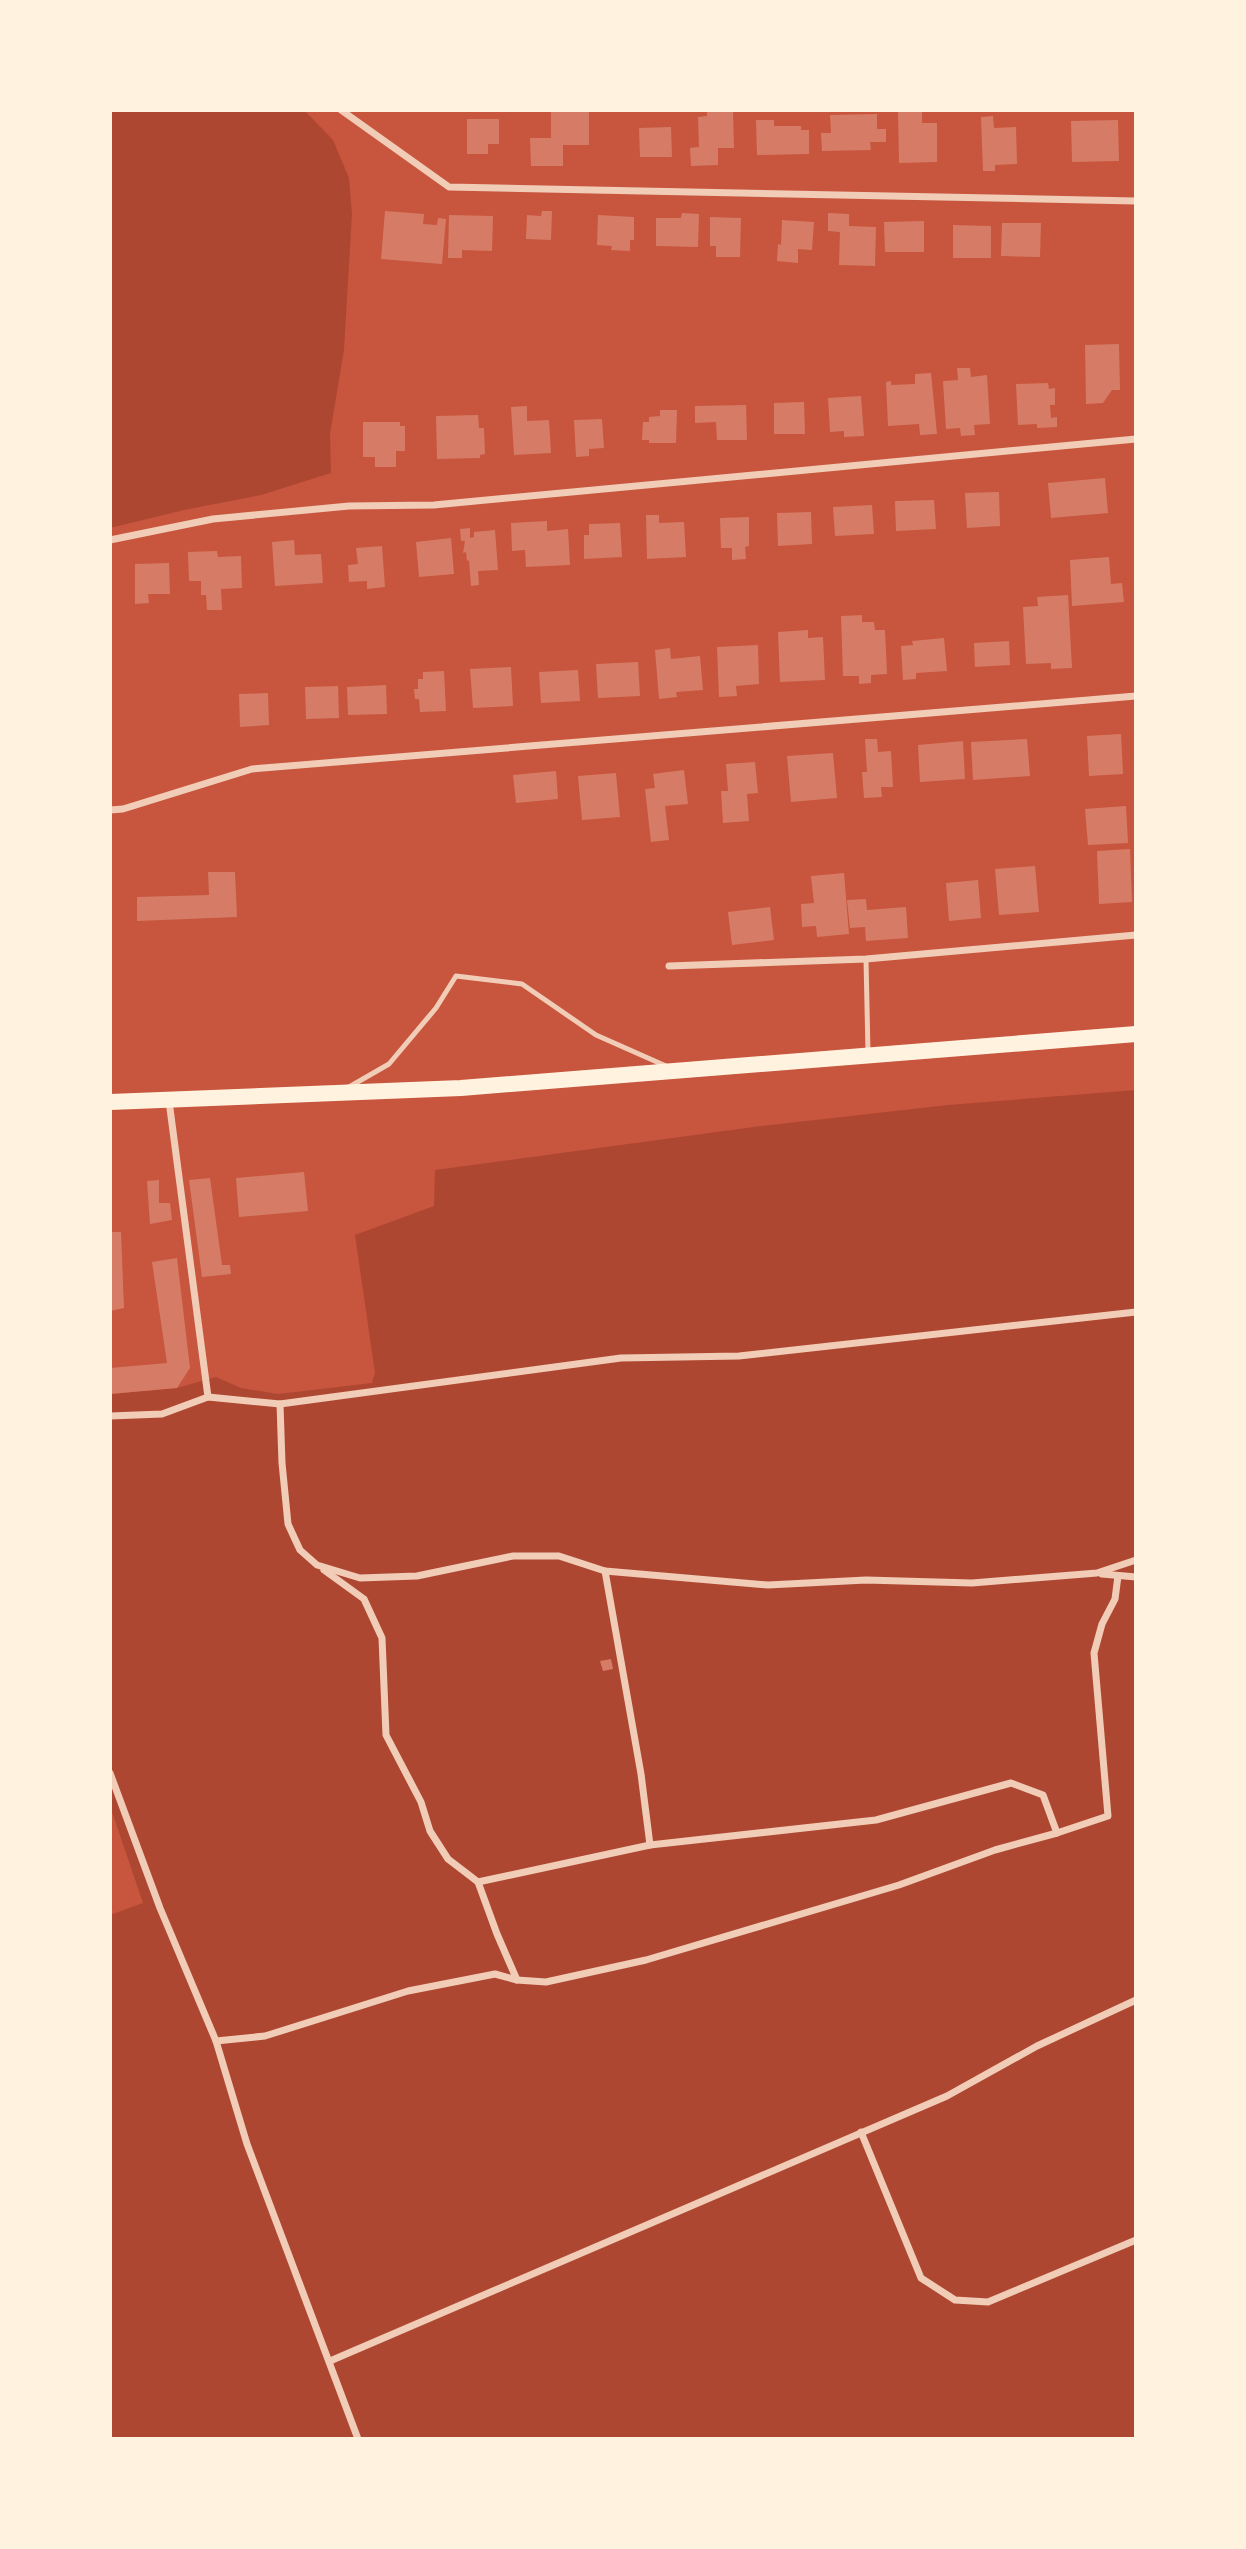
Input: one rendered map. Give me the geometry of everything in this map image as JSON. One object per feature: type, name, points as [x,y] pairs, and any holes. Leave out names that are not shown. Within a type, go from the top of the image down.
[{"type":"highway","points":[[110,1102],[461,1088],[1136,1034]]},
{"type":"street","points":[[341,110],[449,187],[1136,201]]},
{"type":"street","points":[[110,540],[214,519],[349,506],[434,505],[1136,439]]},
{"type":"street","points":[[110,810],[123,809],[252,769],[1136,696]]},
{"type":"street","points":[[669,966],[866,958],[1136,935]]},
{"type":"street","points":[[169,1101],[208,1397]]},
{"type":"street","points":[[110,1416],[162,1414],[208,1397],[280,1404],[621,1358],[739,1356],[1136,1312]]},
{"type":"street","points":[[280,1404],[288,1524],[300,1550],[364,1599],[382,1638],[386,1735],[421,1801],[430,1831],[448,1859],[478,1882],[517,1980]]},
{"type":"street","points":[[317,1565],[360,1578],[394,1577],[417,1576],[513,1556],[559,1556],[605,1571],[768,1585],[866,1580],[972,1583],[1097,1573],[1136,1577]]},
{"type":"street","points":[[1097,1573],[1136,1560]]},
{"type":"street","points":[[605,1571],[641,1774],[650,1845]]},
{"type":"street","points":[[216,2040],[265,2036],[408,1991],[495,1974],[517,1980],[546,1982],[646,1960],[899,1885],[995,1850],[1108,1816],[1094,1653],[1102,1624],[1115,1599],[1118,1576]]},
{"type":"street","points":[[110,1773],[160,1908],[216,2040],[247,2144],[358,2439]]},
{"type":"street","points":[[478,1882],[650,1845],[876,1820],[1011,1783],[1043,1795],[1057,1833]]},
{"type":"street","points":[[330,2361],[947,2095],[1037,2046],[1136,2000]]},
{"type":"street","points":[[861,2132],[921,2278],[955,2301],[988,2302],[1136,2240]]},
{"type":"lane","points":[[866,958],[868,1057]]},
{"type":"lane","points":[[338,1093],[389,1063],[436,1008],[456,976],[522,984],[596,1034],[679,1071]]},
{"type":"shaded area","points":[[110,110],[304,110],[333,140],[349,178],[352,214],[344,350],[330,434],[331,473],[261,495],[110,528]]},
{"type":"shaded area","points":[[1136,1090],[1136,2439],[110,2439],[110,1915],[143,1903],[110,1806],[110,1394],[177,1388],[216,1377],[241,1388],[278,1394],[372,1383],[375,1373],[355,1235],[434,1206],[435,1170],[761,1126],[948,1105]]},
{"type":"building","points":[[551,110],[589,110],[589,145],[563,145],[563,166],[531,166],[530,138],[551,138]]},
{"type":"building","points":[[707,110],[733,110],[734,148],[718,148],[718,165],[691,166],[690,148],[699,147],[698,117],[707,116]]},
{"type":"building","points":[[898,111],[922,111],[922,123],[937,123],[937,162],[899,163]]},
{"type":"building","points":[[877,114],[877,129],[886,129],[886,142],[870,142],[871,150],[822,151],[821,133],[831,133],[830,115]]},
{"type":"building","points":[[993,116],[994,128],[1016,127],[1017,164],[995,165],[995,171],[983,171],[981,117]]},
{"type":"building","points":[[467,119],[499,119],[499,144],[488,144],[488,154],[467,154]]},
{"type":"building","points":[[756,120],[774,120],[774,126],[801,126],[801,130],[809,130],[809,154],[757,155]]},
{"type":"building","points":[[1118,120],[1119,161],[1072,162],[1071,121]]},
{"type":"building","points":[[671,127],[672,157],[640,157],[639,128]]},
{"type":"building","points":[[385,211],[424,214],[423,224],[437,225],[438,218],[446,219],[442,264],[381,259]]},
{"type":"building","points":[[542,211],[552,211],[551,240],[526,239],[527,215],[541,216]]},
{"type":"building","points":[[682,213],[699,214],[698,247],[656,246],[656,218],[681,218]]},
{"type":"building","points":[[828,213],[849,214],[849,226],[876,227],[875,266],[839,265],[840,232],[828,231]]},
{"type":"building","points":[[449,215],[493,216],[492,251],[462,250],[462,258],[448,258]]},
{"type":"building","points":[[598,215],[634,217],[634,240],[630,240],[630,251],[611,250],[612,246],[597,245]]},
{"type":"building","points":[[710,217],[741,218],[740,257],[716,257],[716,246],[710,246]]},
{"type":"building","points":[[782,220],[814,222],[812,250],[798,249],[798,263],[777,261]]},
{"type":"building","points":[[924,221],[924,252],[885,252],[884,222]]},
{"type":"building","points":[[1002,223],[1041,223],[1040,257],[1001,256]]},
{"type":"building","points":[[953,225],[991,226],[991,258],[953,258]]},
{"type":"building","points":[[1119,344],[1120,390],[1112,390],[1103,403],[1086,404],[1085,345]]},
{"type":"building","points":[[957,368],[970,368],[971,377],[987,375],[990,424],[974,425],[975,435],[961,436],[960,428],[946,429],[943,381],[958,380]]},
{"type":"building","points":[[931,373],[937,434],[920,435],[919,424],[888,426],[886,382],[891,381],[891,385],[915,384],[915,374]]},
{"type":"building","points":[[1048,383],[1049,389],[1055,388],[1055,405],[1050,405],[1051,418],[1057,417],[1057,427],[1018,425],[1016,384]]},
{"type":"building","points":[[861,396],[864,436],[844,437],[844,431],[830,432],[828,398]]},
{"type":"building","points":[[804,402],[805,434],[774,434],[774,403]]},
{"type":"building","points":[[746,405],[747,440],[717,440],[716,422],[695,423],[695,406]]},
{"type":"building","points":[[527,406],[527,421],[549,420],[551,453],[514,455],[511,407]]},
{"type":"building","points":[[660,410],[677,410],[676,443],[649,443],[649,440],[642,440],[643,422],[649,422],[649,417],[660,416]]},
{"type":"building","points":[[478,415],[479,428],[484,428],[485,454],[480,455],[480,458],[437,459],[436,416]]},
{"type":"building","points":[[602,419],[604,448],[589,449],[589,456],[576,457],[574,420]]},
{"type":"building","points":[[363,422],[400,422],[400,426],[405,426],[405,451],[396,451],[396,467],[375,467],[375,457],[363,457]]},
{"type":"building","points":[[1105,478],[1108,513],[1051,518],[1048,483]]},
{"type":"building","points":[[999,492],[1000,526],[967,528],[965,493]]},
{"type":"building","points":[[934,500],[936,529],[896,531],[895,501]]},
{"type":"building","points":[[872,505],[874,534],[835,536],[833,507]]},
{"type":"building","points":[[811,512],[812,544],[778,546],[777,513]]},
{"type":"building","points":[[646,515],[659,515],[659,523],[684,522],[686,557],[647,559]]},
{"type":"building","points":[[749,517],[746,559],[732,560],[732,548],[721,548],[720,518]]},
{"type":"building","points":[[547,521],[547,531],[568,529],[570,565],[526,567],[525,550],[512,551],[511,523]]},
{"type":"building","points":[[620,523],[622,557],[584,559],[584,535],[589,535],[589,524]]},
{"type":"building","points":[[470,528],[470,538],[474,537],[474,532],[495,530],[498,570],[478,571],[479,585],[471,586],[469,560],[467,561],[466,552],[463,553],[465,541],[461,541],[460,529]]},
{"type":"building","points":[[451,538],[454,574],[419,577],[416,542]]},
{"type":"building","points":[[294,540],[295,555],[321,554],[323,583],[275,586],[272,542]]},
{"type":"building","points":[[382,546],[385,587],[367,589],[367,581],[349,582],[348,565],[358,564],[356,548]]},
{"type":"building","points":[[217,551],[218,557],[241,556],[242,588],[221,589],[222,610],[207,610],[206,595],[201,595],[201,581],[189,581],[188,552]]},
{"type":"building","points":[[1109,557],[1111,584],[1122,583],[1124,602],[1072,606],[1070,560]]},
{"type":"building","points":[[169,563],[170,594],[148,594],[149,603],[135,604],[135,564]]},
{"type":"building","points":[[1068,595],[1072,668],[1051,669],[1051,663],[1026,664],[1023,607],[1038,606],[1037,597]]},
{"type":"building","points":[[862,615],[862,622],[874,622],[875,630],[885,630],[887,674],[871,675],[871,683],[859,684],[859,676],[843,676],[841,616]]},
{"type":"building","points":[[808,630],[808,638],[823,637],[825,680],[780,682],[778,632]]},
{"type":"building","points":[[944,638],[947,671],[916,673],[916,679],[903,680],[901,646],[913,645],[912,641]]},
{"type":"building","points":[[1009,641],[1010,665],[975,667],[974,643]]},
{"type":"building","points":[[758,645],[759,684],[736,686],[737,696],[719,697],[717,647]]},
{"type":"building","points":[[670,648],[671,659],[700,656],[703,690],[676,692],[677,697],[659,699],[655,650]]},
{"type":"building","points":[[638,662],[640,696],[598,698],[596,664]]},
{"type":"building","points":[[511,667],[513,706],[473,708],[470,669]]},
{"type":"building","points":[[578,670],[580,701],[541,703],[539,672]]},
{"type":"building","points":[[444,671],[446,711],[420,712],[419,699],[415,699],[414,689],[418,689],[418,679],[423,679],[423,672]]},
{"type":"building","points":[[386,685],[387,714],[348,715],[347,687]]},
{"type":"building","points":[[338,686],[339,718],[306,719],[305,687]]},
{"type":"building","points":[[268,693],[269,725],[240,727],[239,694]]},
{"type":"building","points":[[1121,734],[1123,774],[1089,776],[1087,736]]},
{"type":"building","points":[[865,739],[877,739],[878,752],[891,751],[893,787],[881,787],[882,797],[864,798],[862,772],[867,772]]},
{"type":"building","points":[[1027,739],[1030,776],[973,780],[971,742]]},
{"type":"building","points":[[963,741],[965,779],[920,782],[918,745]]},
{"type":"building","points":[[833,753],[837,798],[791,802],[787,756]]},
{"type":"building","points":[[755,762],[758,793],[747,794],[749,821],[723,823],[721,791],[728,791],[726,764]]},
{"type":"building","points":[[684,770],[688,804],[665,806],[669,840],[651,842],[645,789],[655,788],[653,774]]},
{"type":"building","points":[[556,771],[558,799],[516,803],[513,775]]},
{"type":"building","points":[[616,773],[620,817],[582,820],[578,776]]},
{"type":"building","points":[[1126,806],[1128,843],[1088,845],[1085,809]]},
{"type":"building","points":[[1130,849],[1132,902],[1099,904],[1097,851]]},
{"type":"building","points":[[1035,866],[1039,912],[999,915],[995,869]]},
{"type":"building","points":[[208,872],[235,872],[237,917],[137,921],[137,897],[209,895]]},
{"type":"building","points":[[844,873],[849,934],[817,937],[816,926],[802,927],[801,904],[814,903],[811,876]]},
{"type":"building","points":[[978,880],[981,918],[949,921],[946,883]]},
{"type":"building","points":[[866,899],[867,910],[906,907],[908,938],[866,941],[865,927],[850,928],[847,900]]},
{"type":"building","points":[[770,907],[774,940],[732,945],[728,912]]},
{"type":"building","points":[[304,1172],[308,1211],[239,1217],[236,1178]]},
{"type":"building","points":[[210,1178],[222,1265],[230,1265],[231,1274],[202,1277],[189,1180]]},
{"type":"building","points":[[159,1180],[159,1203],[170,1203],[172,1220],[150,1224],[147,1181]]},
{"type":"building","points":[[110,1232],[121,1232],[124,1308],[110,1311]]},
{"type":"building","points":[[177,1258],[190,1368],[177,1388],[110,1394],[110,1368],[167,1363],[152,1262]]},
{"type":"building","points":[[611,1659],[613,1669],[603,1671],[600,1661]]}]
